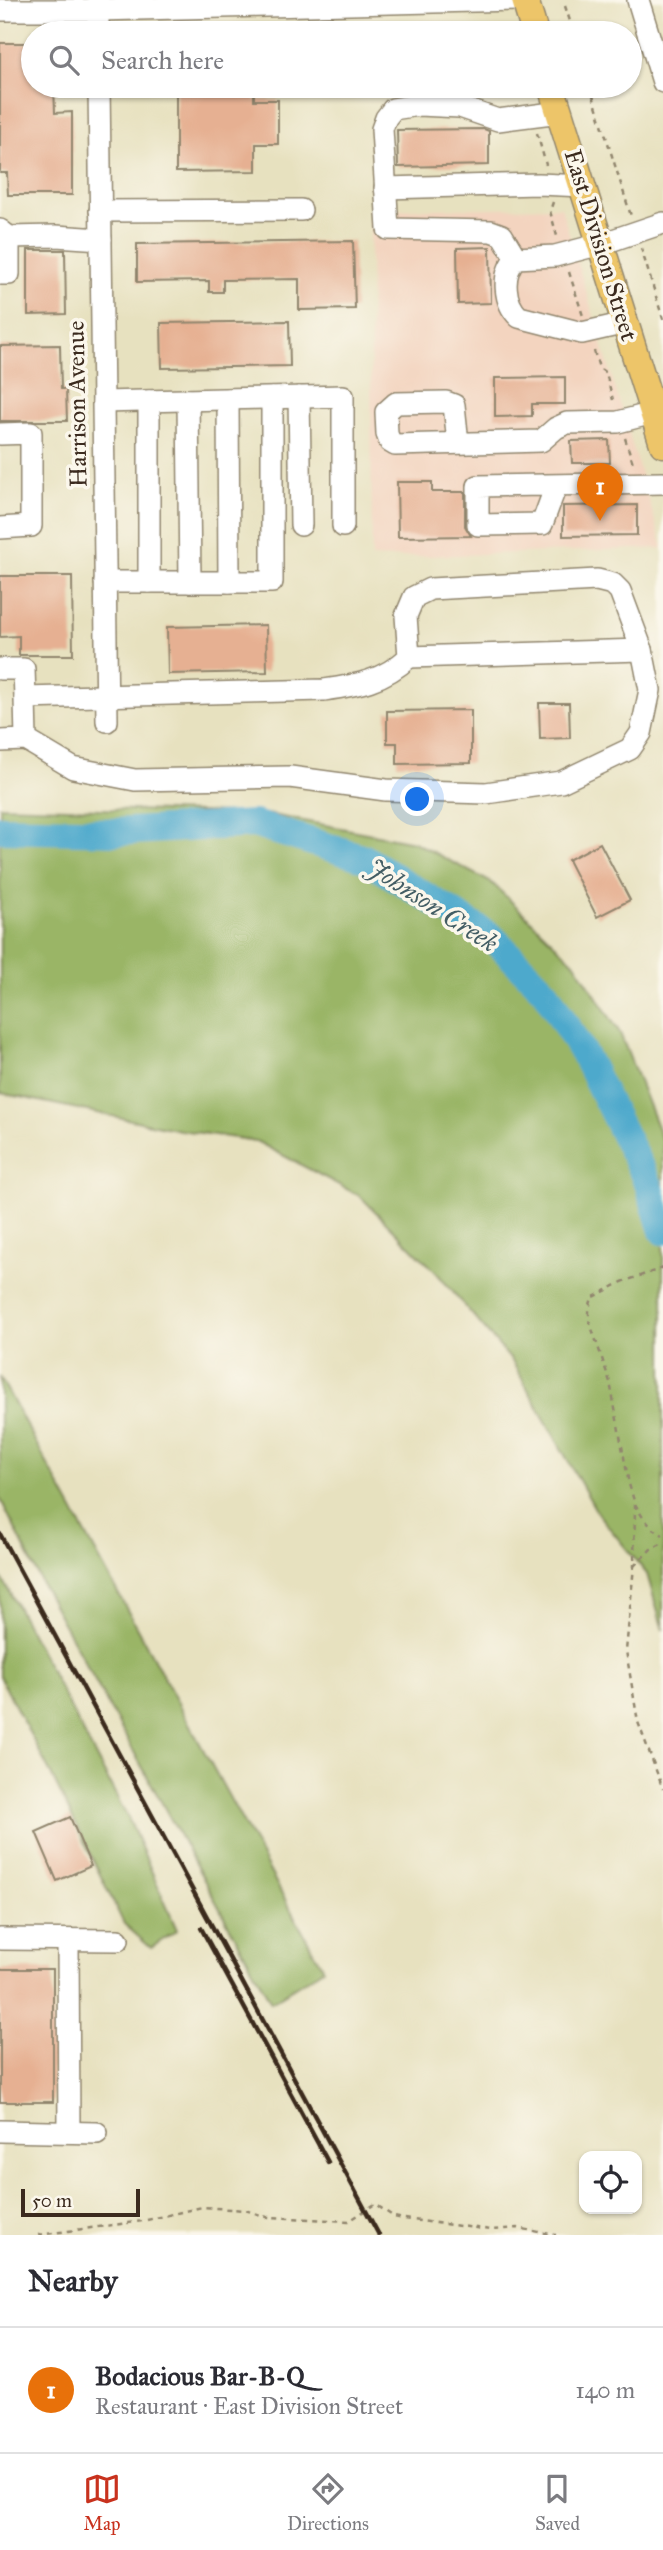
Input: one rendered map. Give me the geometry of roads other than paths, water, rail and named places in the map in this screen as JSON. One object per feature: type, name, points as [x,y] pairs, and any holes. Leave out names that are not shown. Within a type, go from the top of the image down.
[{"type":"main road","points":[[524,0],[531,21]]},
{"type":"main road","name":"East Division Street","points":[[555,98],[663,444]]},
{"type":"street","points":[[0,10],[98,5],[516,0]]},
{"type":"street","points":[[638,0],[663,82]]},
{"type":"street","name":"Harrison Avenue","points":[[99,98],[107,721]]},
{"type":"street","points":[[516,258],[502,235],[491,231],[388,229],[382,129],[393,109],[419,105],[460,107],[498,120],[560,112]]},
{"type":"street","points":[[385,188],[539,184],[583,186]]},
{"type":"street","points":[[100,211],[301,210]]},
{"type":"street","points":[[516,258],[555,256],[663,223]]},
{"type":"street","points":[[0,274],[9,274],[4,234],[101,239]]},
{"type":"street","points":[[516,258],[508,272],[507,299],[511,310],[519,317],[582,333],[626,323]]},
{"type":"street","points":[[103,402],[343,396],[343,526]]},
{"type":"street","points":[[299,397],[301,525]]},
{"type":"street","points":[[105,582],[272,582],[272,398]]},
{"type":"street","points":[[228,399],[229,582]]},
{"type":"street","points":[[188,400],[190,582]]},
{"type":"street","points":[[149,401],[149,582]]},
{"type":"street","points":[[458,443],[541,441],[556,428],[567,423],[618,422],[653,412]]},
{"type":"street","points":[[0,434],[31,433],[31,526],[0,528]]},
{"type":"street","points":[[556,486],[663,482]]},
{"type":"street","points":[[0,741],[26,740],[74,768],[135,780],[290,778],[386,790],[486,793],[561,782],[630,749],[641,733],[650,690],[642,650],[620,591],[613,584],[597,580],[430,589],[414,597],[406,616],[409,657]]},
{"type":"street","points":[[25,698],[324,690],[368,683],[399,667],[409,657],[642,650]]},
{"type":"street","points":[[0,669],[24,668],[26,740]]},
{"type":"street","points":[[0,1939],[118,1940]]},
{"type":"street","points":[[68,1940],[69,2132]]},
{"type":"street","points":[[0,2131],[96,2133]]},
{"type":"waterway","name":"Johnson Creek","points":[[0,829],[115,832],[254,824],[364,858],[493,938],[546,992],[587,1060],[648,1183],[663,1231]]},
{"type":"railway","points":[[0,1534],[379,2235]]},
{"type":"railway","points":[[201,1928],[328,2162]]},
{"type":"place","name":"Bodacious Bar-B-Q","points":[[600,521]]}]
